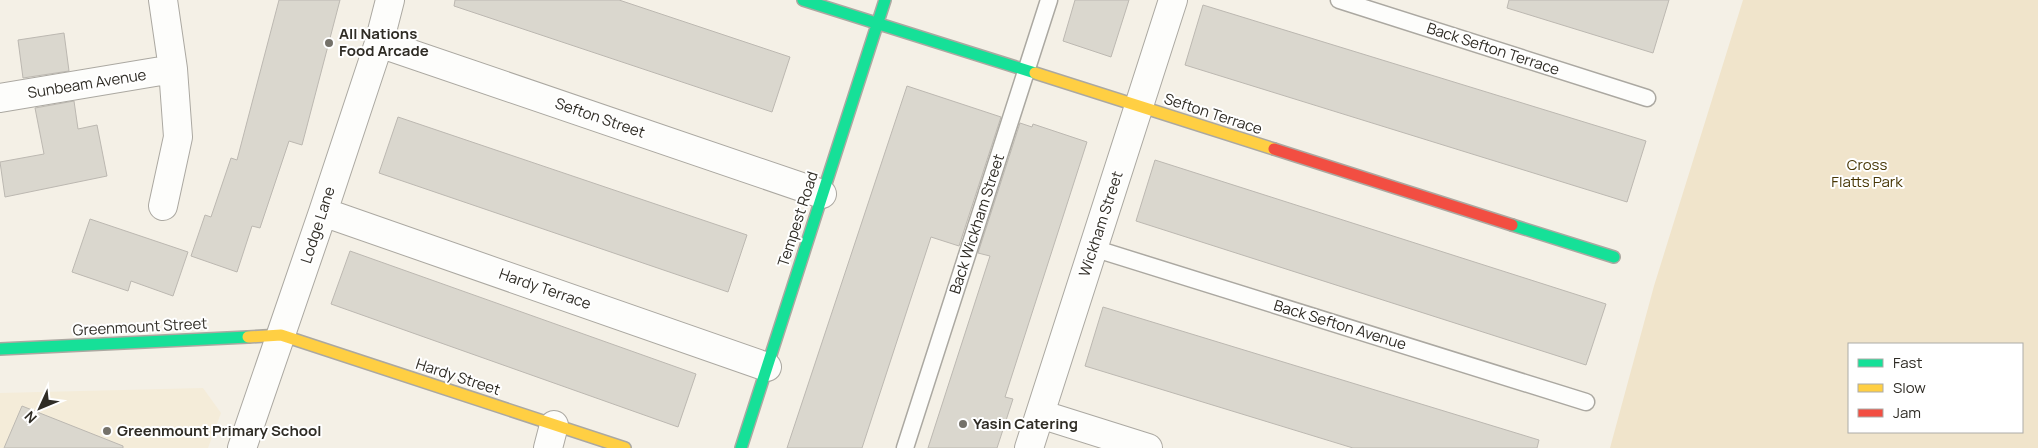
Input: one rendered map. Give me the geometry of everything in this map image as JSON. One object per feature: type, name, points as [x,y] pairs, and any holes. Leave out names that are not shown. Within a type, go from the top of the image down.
[{"type":"street","points":[[163,206],[178,137],[173,70],[164,0]]},
{"type":"street","name":"Lodge Lane","points":[[242,448],[282,335],[379,43],[390,0]]},
{"type":"street","name":"Sefton Terrace","points":[[803,0],[1614,258]]},
{"type":"street","name":"Tempest Road","points":[[741,448],[885,0]]},
{"type":"street","name":"Wickham Street","points":[[1029,448],[1173,0]]},
{"type":"street","name":"Sefton Street","points":[[379,43],[822,194]]},
{"type":"street","name":"Sunbeam Avenue","points":[[0,98],[173,70]]},
{"type":"street","name":"Hardy Terrace","points":[[323,212],[767,367]]},
{"type":"street","name":"Greenmount Street","points":[[0,349],[282,335]]},
{"type":"street","name":"Hardy Street","points":[[282,335],[551,436],[625,448]]},
{"type":"street","points":[[1040,414],[1148,448]]},
{"type":"lane","name":"Back Wickham Street","points":[[905,448],[1049,0]]},
{"type":"lane","name":"Back Sefton Terrace","points":[[1339,0],[1647,98]]},
{"type":"lane","name":"Back Sefton Avenue","points":[[1093,248],[1586,402]]},
{"type":"shaded area","name":"Greenmount Primary School","points":[[203,388],[221,413],[208,448],[0,448],[0,393]]},
{"type":"green space","name":"Cross Flatts Park","points":[[1743,0],[2038,0],[2038,448],[1610,448],[1654,286]]},
{"type":"building","points":[[279,0],[340,0],[302,145],[289,141],[260,228],[252,226],[237,272],[191,256],[205,215],[211,217],[231,158],[237,160]]},
{"type":"building","points":[[455,0],[619,0],[790,57],[772,112],[454,6]]},
{"type":"building","points":[[1075,0],[1129,0],[1111,57],[1063,41]]},
{"type":"building","points":[[1509,0],[1669,0],[1653,53],[1507,8]]},
{"type":"building","points":[[1203,5],[1646,141],[1627,202],[1185,65]]},
{"type":"building","points":[[64,33],[69,71],[23,78],[18,40]]},
{"type":"building","points":[[907,86],[1001,117],[959,246],[931,237],[862,448],[787,448]]},
{"type":"building","points":[[74,101],[78,129],[97,125],[107,176],[5,197],[0,162],[44,154],[35,108]]},
{"type":"building","points":[[398,117],[747,235],[728,292],[379,173]]},
{"type":"building","points":[[1020,123],[1032,127],[1033,124],[1087,142],[1005,397],[1013,399],[997,448],[928,448],[990,256],[978,253]]},
{"type":"building","points":[[1155,160],[1606,304],[1586,365],[1136,221]]},
{"type":"building","points":[[90,219],[188,252],[173,296],[131,281],[128,291],[72,272]]},
{"type":"building","points":[[350,251],[696,374],[678,427],[331,304]]},
{"type":"building","points":[[1103,307],[1539,440],[1537,448],[1353,448],[1085,366]]},
{"type":"building","points":[[22,406],[123,446],[123,448],[4,448]]},
{"type":"traffic: fast","points":[[803,0],[1035,73]]},
{"type":"traffic: fast","points":[[741,448],[885,0]]},
{"type":"traffic: fast","points":[[1512,225],[1614,257]]},
{"type":"traffic: fast","points":[[0,349],[248,337]]},
{"type":"traffic: slow","points":[[1035,73],[1274,149]]},
{"type":"traffic: slow","points":[[248,337],[281,335],[625,448]]},
{"type":"traffic: jam","points":[[1274,149],[1512,225]]},
{"type":"place","name":"All Nations Food Arcade","points":[[329,43]]},
{"type":"place","name":"Yasin Catering","points":[[963,424]]},
{"type":"place","name":"Greenmount Primary School","points":[[107,431]]}]
